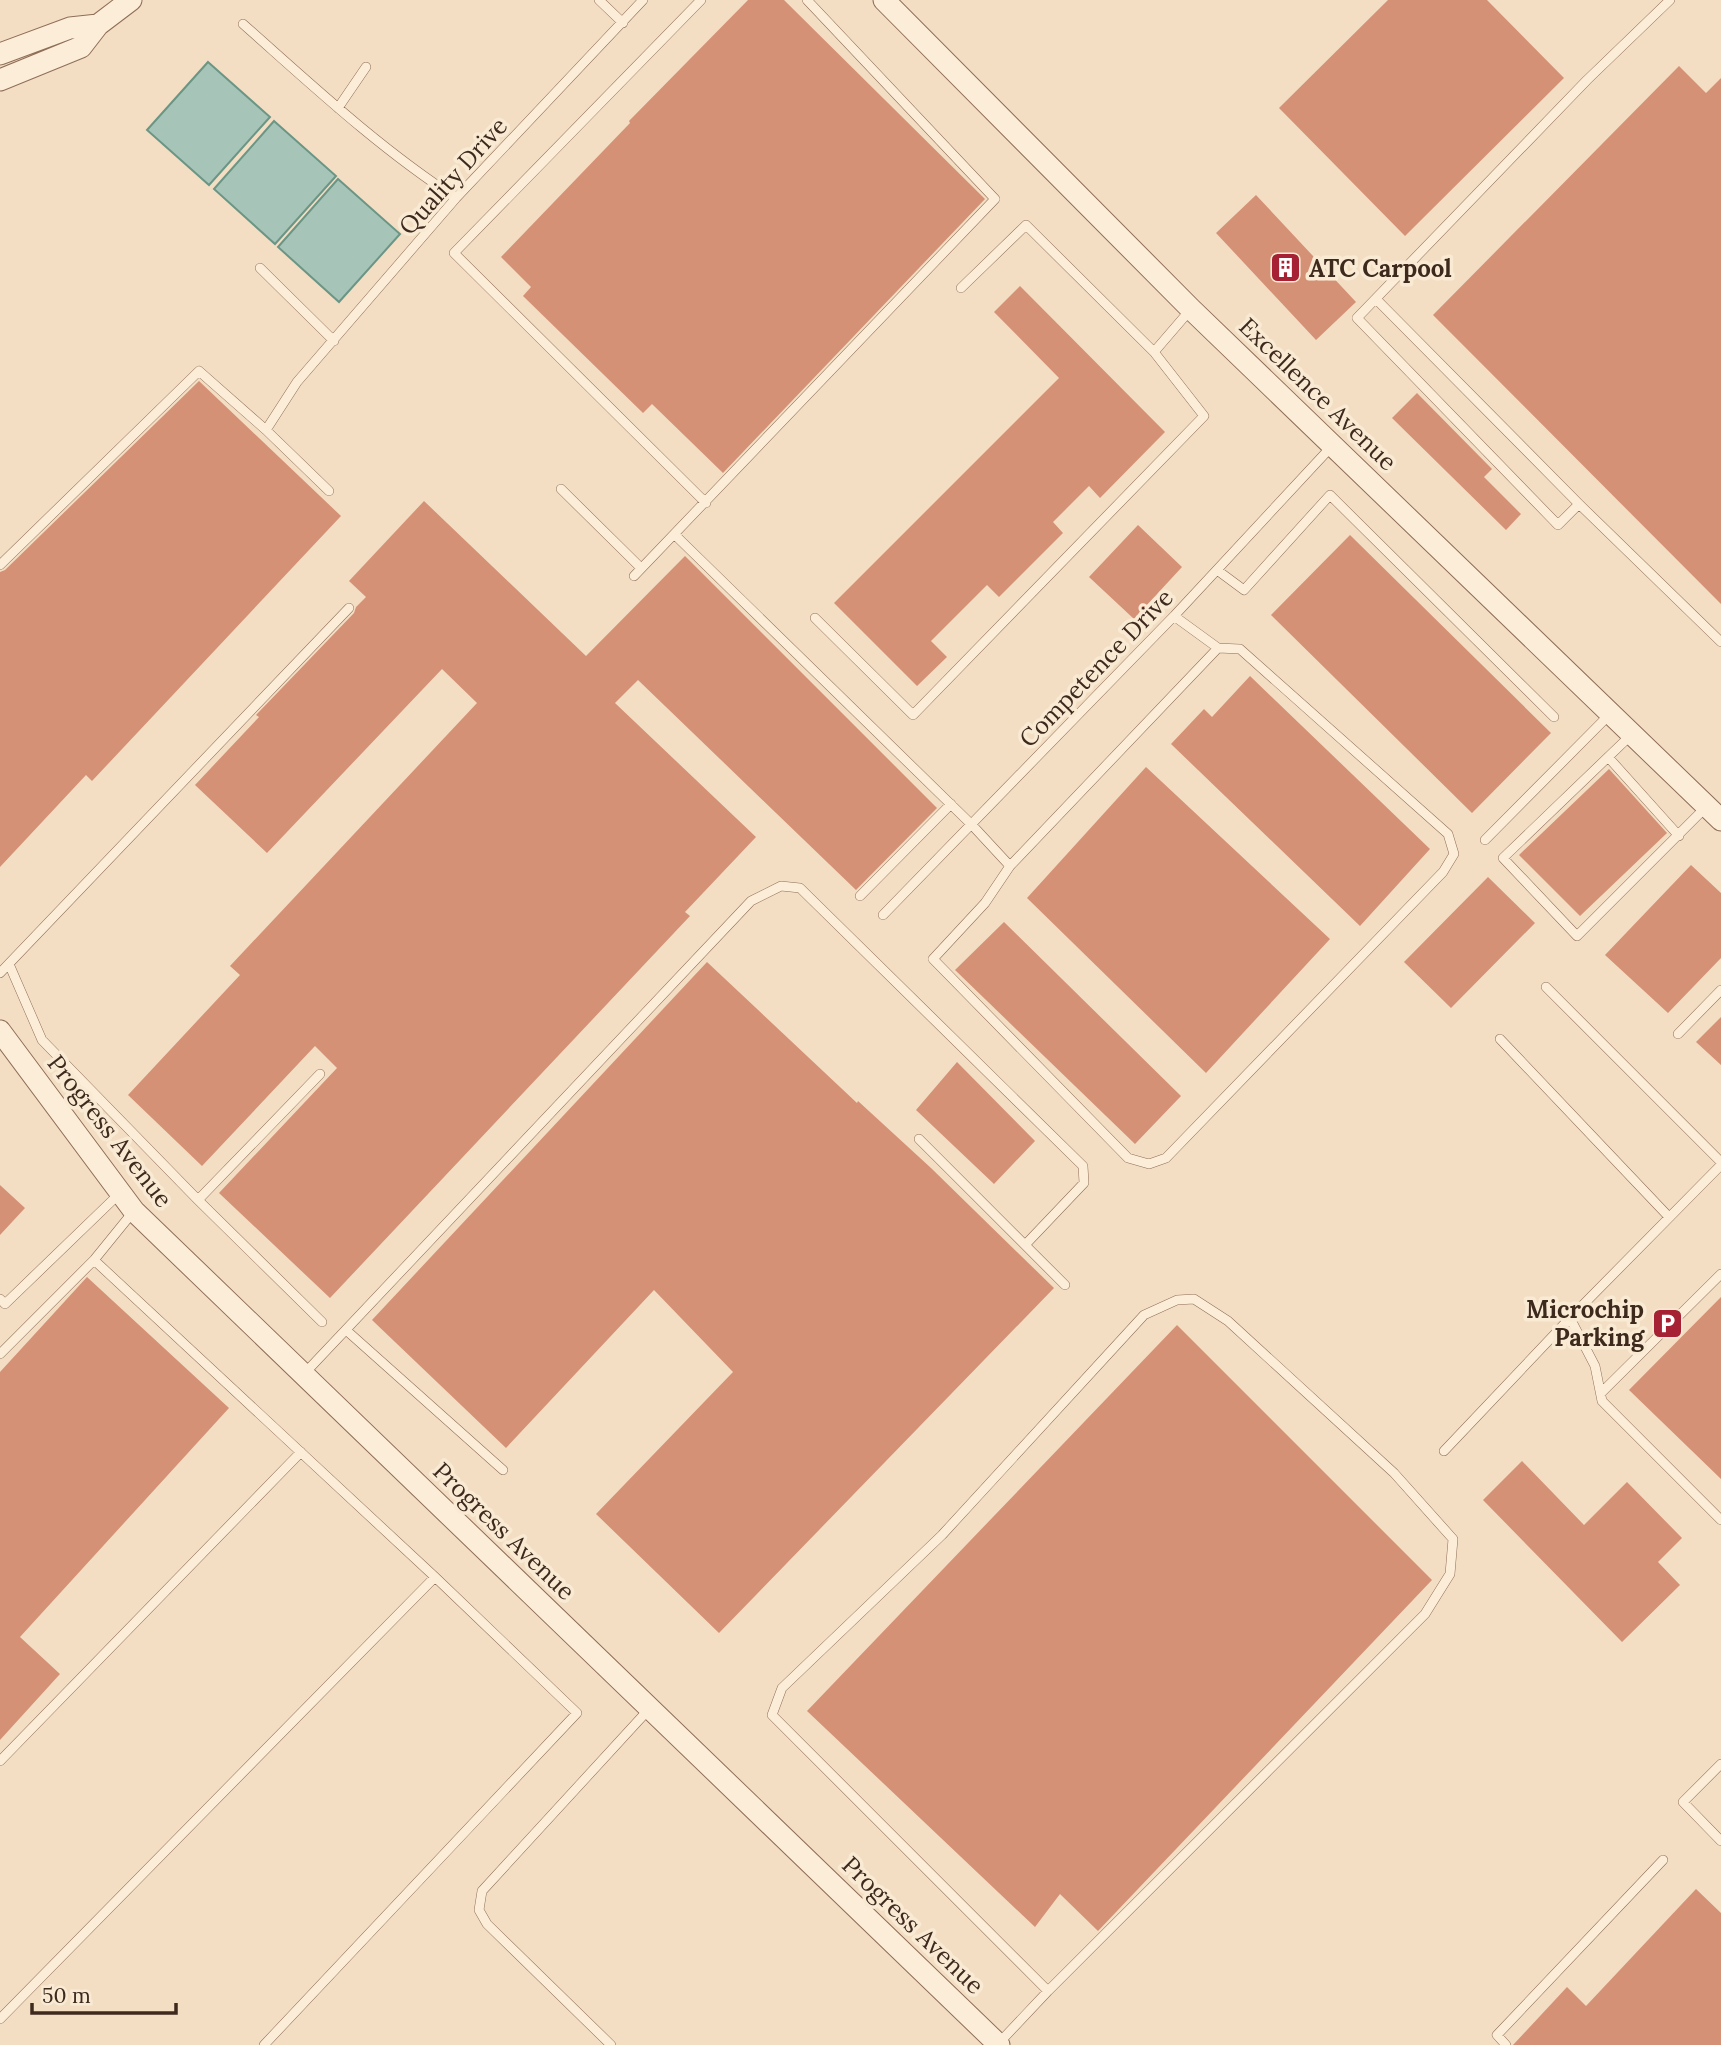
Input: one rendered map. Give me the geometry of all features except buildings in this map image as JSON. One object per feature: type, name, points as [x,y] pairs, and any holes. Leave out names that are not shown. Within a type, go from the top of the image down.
[{"type":"street","points":[[0,80],[81,47],[98,25],[131,0]]},
{"type":"street","name":"Excellence Avenue","points":[[884,0],[1191,309],[1714,813]]},
{"type":"street","points":[[0,54],[71,27],[98,25]]},
{"type":"street","name":"Progress Avenue","points":[[0,1031],[134,1211],[999,2045]]},
{"type":"lane","points":[[599,0],[623,23]]},
{"type":"lane","name":"Quality Drive","points":[[265,430],[297,383],[456,198],[643,0]]},
{"type":"lane","points":[[701,0],[454,253],[706,503]]},
{"type":"lane","points":[[634,576],[995,199],[807,0]]},
{"type":"lane","points":[[1579,504],[1558,525],[1357,318],[1587,79],[1670,0]]},
{"type":"lane","points":[[243,24],[338,108],[425,178],[456,198]]},
{"type":"lane","points":[[338,108],[366,67]]},
{"type":"lane","points":[[815,618],[913,715],[1204,415],[1154,352],[1026,225],[961,288]]},
{"type":"lane","points":[[260,268],[334,341]]},
{"type":"lane","points":[[1376,299],[1579,504],[1721,642]]},
{"type":"lane","points":[[1154,352],[1191,309]]},
{"type":"lane","points":[[0,565],[199,371],[329,491]]},
{"type":"lane","name":"Competence Drive","points":[[883,915],[1174,616],[1334,445]]},
{"type":"lane","points":[[561,489],[641,568]]},
{"type":"lane","points":[[1217,570],[1244,590],[1330,495],[1554,717]]},
{"type":"lane","points":[[675,535],[951,804],[1010,866]]},
{"type":"lane","points":[[0,973],[349,608]]},
{"type":"lane","points":[[1174,616],[1218,648],[1241,649],[1448,834],[1454,854],[1443,872],[1166,1158],[1149,1164],[1128,1158],[933,960],[985,903],[1010,866],[1218,648]]},
{"type":"lane","points":[[1485,840],[1610,714]]},
{"type":"lane","points":[[1631,735],[1503,858],[1577,936],[1679,836],[1714,813]]},
{"type":"lane","points":[[1608,757],[1679,836]]},
{"type":"lane","points":[[860,896],[951,804]]},
{"type":"lane","points":[[304,1374],[751,901],[780,886],[800,888],[1083,1166],[1084,1183],[1025,1245]]},
{"type":"lane","points":[[9,964],[42,1040],[322,1322]]},
{"type":"lane","points":[[1444,1451],[1721,1164],[1546,987]]},
{"type":"lane","points":[[1678,1034],[1721,990]]},
{"type":"lane","points":[[1500,1038],[1669,1217]]},
{"type":"lane","points":[[198,1200],[320,1074]]},
{"type":"lane","points":[[919,1139],[1065,1285]]},
{"type":"lane","points":[[0,1299],[5,1304],[121,1193]]},
{"type":"lane","points":[[0,1354],[94,1260],[134,1211]]},
{"type":"lane","points":[[94,1260],[435,1577],[576,1713],[264,2045]]},
{"type":"lane","points":[[1601,1392],[1721,1275]]},
{"type":"lane","points":[[999,2045],[1048,1991],[1424,1614],[1450,1574],[1453,1539],[1394,1473],[1228,1321],[1194,1300],[1177,1300],[1144,1315],[942,1535],[782,1688],[772,1715],[1048,1991]]},
{"type":"lane","points":[[1570,1318],[1595,1366],[1602,1401],[1721,1520]]},
{"type":"lane","points":[[346,1330],[503,1470]]},
{"type":"lane","points":[[0,1761],[301,1452]]},
{"type":"lane","points":[[0,2019],[435,1577]]},
{"type":"lane","points":[[611,2045],[486,1924],[479,1909],[482,1891],[650,1708]]},
{"type":"lane","points":[[1721,1764],[1682,1802],[1721,1841]]},
{"type":"lane","points":[[1506,2045],[1497,2035],[1663,1860]]},
{"type":"shaded area","points":[[208,62],[270,117],[209,185],[147,130]]},
{"type":"shaded area","points":[[274,121],[336,176],[275,244],[214,189]]},
{"type":"shaded area","points":[[338,179],[400,234],[339,302],[278,247]]},
{"type":"place","name":"ATC Carpool","points":[[1286,268]]},
{"type":"place","name":"Microchip Parking","points":[[1667,1323]]}]
